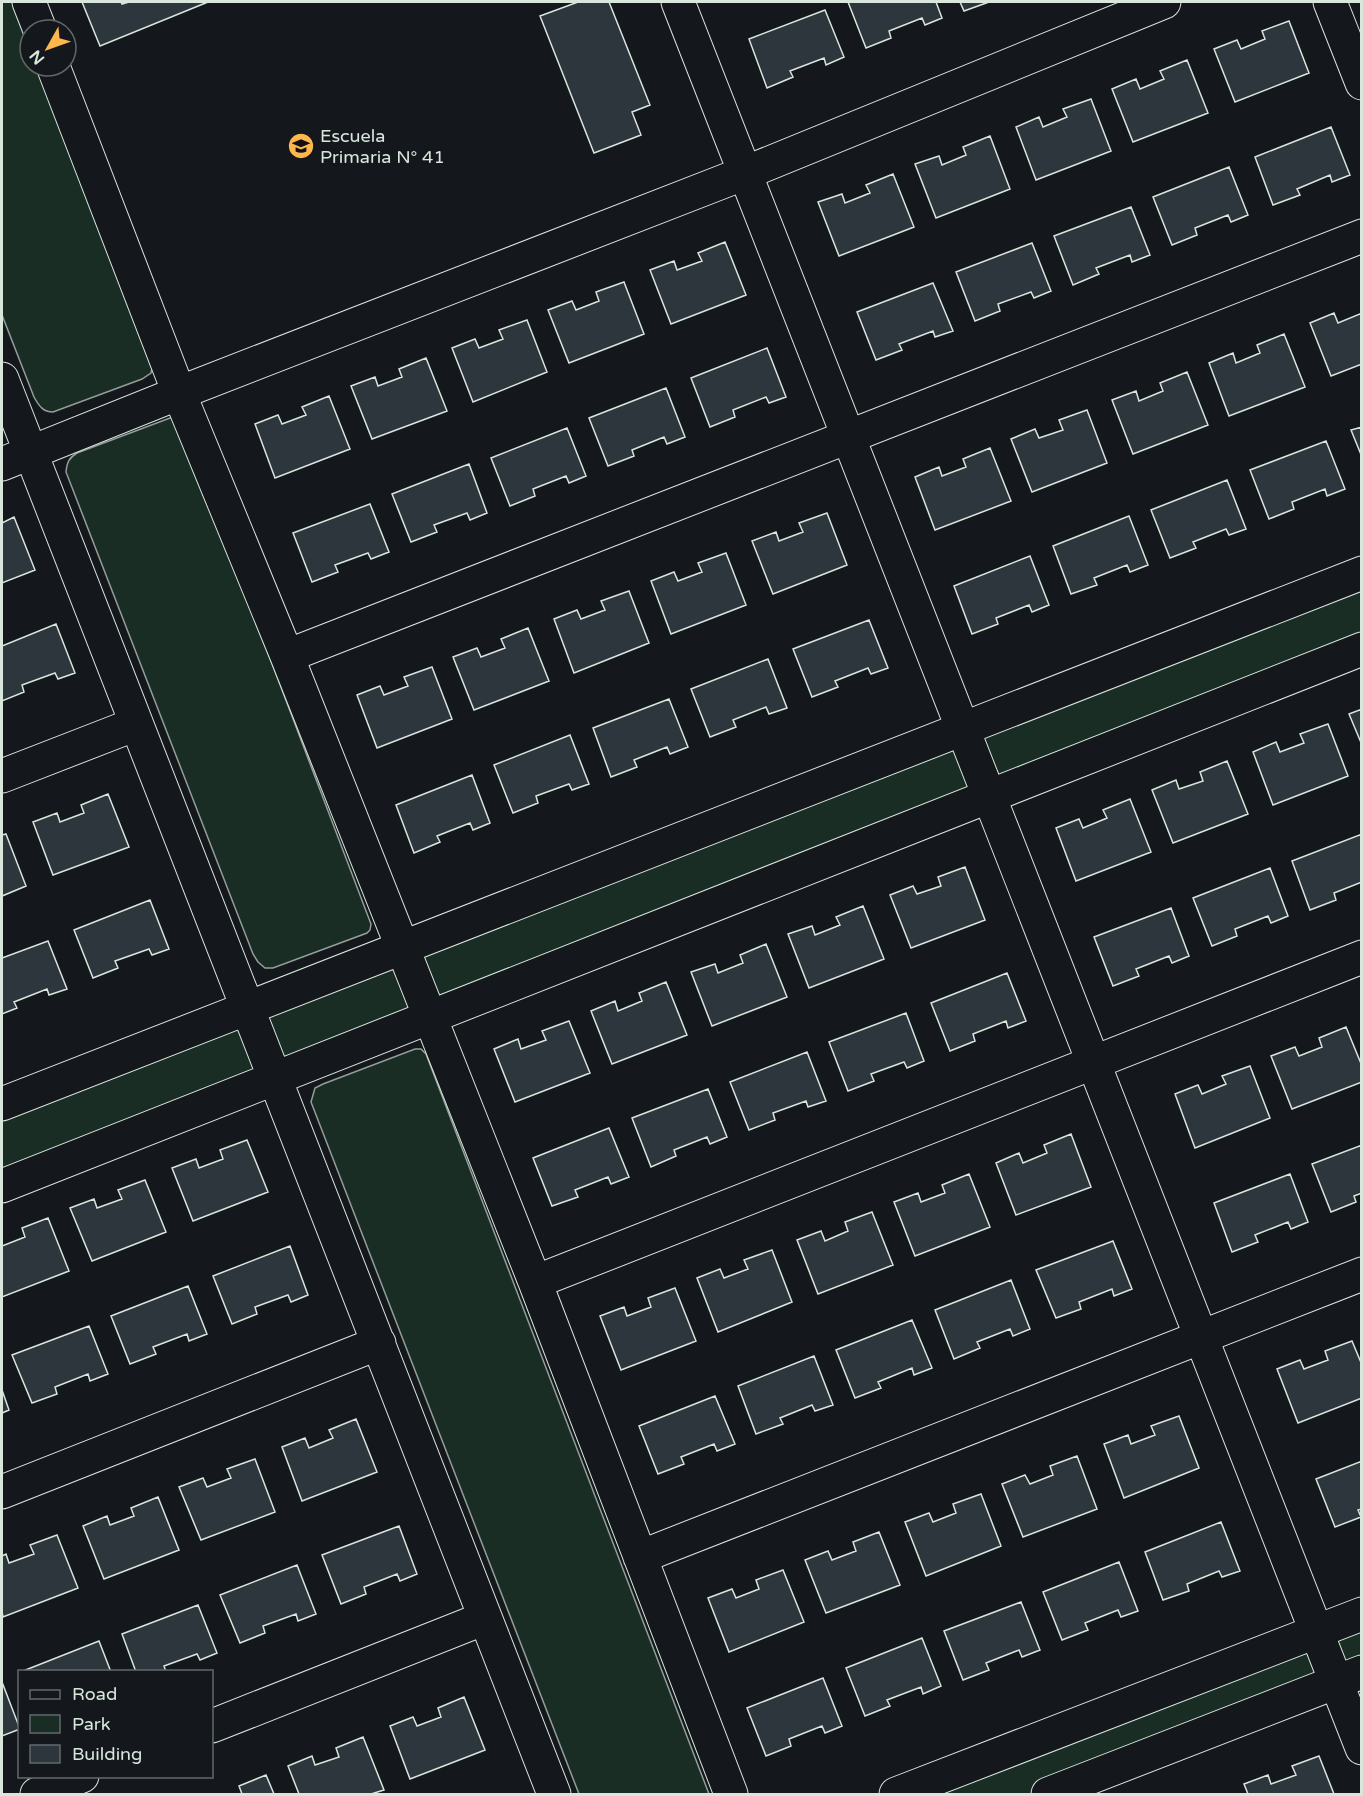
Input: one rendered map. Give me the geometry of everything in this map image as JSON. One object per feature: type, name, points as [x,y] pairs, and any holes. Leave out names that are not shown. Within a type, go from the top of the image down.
[{"type":"street","points":[[29,2],[35,18]]},
{"type":"street","points":[[678,2],[1316,1631],[1349,1677],[1362,1748]]},
{"type":"street","points":[[16,458],[745,173],[1164,2]]},
{"type":"street","points":[[1330,2],[1362,83]]},
{"type":"street","points":[[58,78],[179,393],[287,656],[535,1282],[731,1794]]},
{"type":"street","points":[[287,656],[1362,236]]},
{"type":"street","points":[[2,379],[16,458],[136,724],[554,1794]]},
{"type":"street","points":[[2,1104],[1362,573]]},
{"type":"street","points":[[2,1186],[1362,649]]},
{"type":"street","points":[[2,776],[136,724]]},
{"type":"street","points":[[535,1282],[1362,957]]},
{"type":"street","points":[[640,1557],[1362,1274]]},
{"type":"street","points":[[2,1492],[379,1343]]},
{"type":"street","points":[[896,1794],[1362,1614]]},
{"type":"street","points":[[213,1726],[485,1618]]},
{"type":"street","points":[[1048,1794],[1349,1677]]},
{"type":"street","points":[[36,1794],[77,1778]]},
{"type":"green space","points":[[2,2],[12,2],[18,18],[18,78],[42,78],[152,369],[151,373],[142,379],[53,412],[47,411],[34,397],[2,315]]},
{"type":"green space","points":[[170,418],[176,418],[184,432],[371,924],[367,933],[273,968],[265,968],[253,954],[66,472],[69,461],[77,453]]},
{"type":"green space","points":[[1361,573],[1361,649],[2,1186],[2,1104]]},
{"type":"green space","points":[[415,1049],[421,1049],[426,1054],[709,1794],[579,1794],[311,1102],[315,1088]]},
{"type":"green space","points":[[1361,1613],[1361,1672],[1048,1794],[896,1794]]},
{"type":"building","points":[[82,2],[121,2],[122,4],[129,2],[208,2],[100,46]]},
{"type":"building","points":[[578,2],[609,2],[650,105],[632,112],[641,135],[594,153],[540,16]]},
{"type":"building","points":[[848,2],[936,2],[942,18],[925,25],[922,18],[889,31],[891,38],[866,48]]},
{"type":"building","points":[[960,2],[989,2],[964,11]]},
{"type":"building","points":[[825,10],[844,57],[826,65],[824,58],[790,71],[793,77],[767,88],[749,39]]},
{"type":"building","points":[[1289,21],[1309,73],[1235,102],[1214,49],[1237,40],[1241,49],[1265,39],[1262,31]]},
{"type":"building","points":[[1187,60],[1208,113],[1133,142],[1112,89],[1136,79],[1140,89],[1164,79],[1160,71]]},
{"type":"building","points":[[1091,99],[1111,151],[1036,180],[1016,127],[1039,117],[1043,127],[1067,117],[1063,109]]},
{"type":"building","points":[[1331,127],[1350,175],[1332,182],[1330,175],[1297,189],[1300,195],[1273,205],[1255,157]]},
{"type":"building","points":[[990,136],[1010,189],[936,218],[915,164],[939,156],[942,165],[966,155],[963,147]]},
{"type":"building","points":[[1229,167],[1248,215],[1231,222],[1228,215],[1195,228],[1197,235],[1172,245],[1153,197]]},
{"type":"building","points":[[893,174],[914,227],[839,256],[818,202],[842,194],[845,203],[870,193],[866,185]]},
{"type":"building","points":[[1131,207],[1150,255],[1132,262],[1130,255],[1096,268],[1099,274],[1073,285],[1054,236]]},
{"type":"building","points":[[725,242],[746,295],[671,324],[650,270],[674,261],[677,270],[702,261],[698,253]]},
{"type":"building","points":[[1032,243],[1051,291],[1034,298],[1031,292],[998,304],[1000,311],[975,321],[956,272]]},
{"type":"building","points":[[624,282],[644,334],[569,363],[548,310],[572,301],[576,310],[599,301],[596,292]]},
{"type":"building","points":[[933,283],[953,331],[935,337],[933,331],[899,344],[902,350],[876,360],[857,312]]},
{"type":"building","points":[[1334,313],[1338,323],[1362,313],[1362,364],[1331,376],[1310,323]]},
{"type":"building","points":[[527,320],[547,372],[473,402],[452,348],[475,339],[479,348],[503,339],[499,330]]},
{"type":"building","points":[[1284,334],[1305,387],[1229,416],[1209,363],[1233,353],[1236,363],[1260,353],[1257,345]]},
{"type":"building","points":[[767,348],[786,397],[769,403],[766,397],[733,410],[735,417],[710,427],[691,378]]},
{"type":"building","points":[[426,358],[447,411],[372,439],[351,386],[375,377],[378,386],[402,377],[399,369]]},
{"type":"building","points":[[1187,372],[1208,425],[1133,454],[1112,400],[1136,391],[1139,401],[1163,391],[1160,383]]},
{"type":"building","points":[[666,388],[685,437],[667,444],[664,437],[632,450],[634,456],[608,466],[589,418]]},
{"type":"building","points":[[329,396],[350,449],[275,478],[255,424],[278,415],[282,424],[306,415],[302,407]]},
{"type":"building","points":[[1087,410],[1107,463],[1032,492],[1011,439],[1035,429],[1039,438],[1063,430],[1059,420]]},
{"type":"building","points":[[1362,427],[1362,457],[1351,430]]},
{"type":"building","points":[[567,428],[586,476],[569,483],[566,476],[533,489],[535,496],[510,506],[491,458]]},
{"type":"building","points":[[1326,441],[1345,489],[1327,496],[1325,489],[1292,502],[1294,509],[1269,519],[1250,470]]},
{"type":"building","points":[[990,448],[1011,501],[935,530],[915,477],[939,467],[942,476],[966,467],[963,459]]},
{"type":"building","points":[[469,464],[487,513],[470,520],[467,513],[434,525],[437,532],[411,542],[392,494]]},
{"type":"building","points":[[1227,480],[1246,529],[1229,535],[1226,529],[1193,542],[1196,548],[1170,558],[1151,510]]},
{"type":"building","points":[[370,504],[389,552],[371,559],[368,553],[335,565],[338,572],[312,582],[293,533]]},
{"type":"building","points":[[827,513],[847,565],[773,594],[752,541],[776,532],[779,541],[803,532],[799,523]]},
{"type":"building","points":[[1129,516],[1148,565],[1130,572],[1127,565],[1094,578],[1097,585],[1071,594],[1053,546]]},
{"type":"building","points":[[14,517],[35,570],[2,583],[2,523]]},
{"type":"building","points":[[726,553],[746,605],[671,634],[651,581],[674,572],[678,581],[702,572],[698,563]]},
{"type":"building","points":[[1030,556],[1049,605],[1032,612],[1029,605],[996,618],[998,624],[972,634],[954,586]]},
{"type":"building","points":[[629,591],[649,643],[574,673],[554,619],[577,610],[581,619],[605,610],[601,601]]},
{"type":"building","points":[[869,620],[888,668],[871,674],[868,668],[835,681],[838,687],[812,697],[793,649]]},
{"type":"building","points":[[56,624],[75,673],[58,679],[55,673],[22,685],[24,692],[2,701],[2,646]]},
{"type":"building","points":[[528,628],[549,681],[474,710],[453,657],[477,648],[481,657],[505,648],[501,639]]},
{"type":"building","points":[[768,659],[787,708],[769,714],[766,707],[733,720],[736,727],[710,737],[691,689]]},
{"type":"building","points":[[432,667],[452,719],[377,748],[357,695],[380,686],[384,695],[408,686],[404,677]]},
{"type":"building","points":[[669,699],[688,747],[670,754],[667,747],[634,760],[637,767],[611,777],[593,728]]},
{"type":"building","points":[[1362,709],[1362,745],[1349,714]]},
{"type":"building","points":[[1328,724],[1348,776],[1273,805],[1253,752],[1276,742],[1280,752],[1304,743],[1300,734]]},
{"type":"building","points":[[570,735],[589,784],[572,790],[569,784],[536,796],[538,803],[513,813],[494,765]]},
{"type":"building","points":[[1227,761],[1248,814],[1173,843],[1152,790],[1176,780],[1179,789],[1203,781],[1200,772]]},
{"type":"building","points":[[472,775],[490,823],[473,830],[470,823],[437,836],[440,842],[414,853],[396,805]]},
{"type":"building","points":[[108,794],[129,847],[53,875],[33,822],[57,813],[60,822],[84,813],[81,805]]},
{"type":"building","points":[[1130,799],[1151,852],[1076,881],[1056,828],[1079,819],[1083,828],[1107,818],[1103,810]]},
{"type":"building","points":[[6,834],[26,886],[2,896],[2,835]]},
{"type":"building","points":[[1362,834],[1362,882],[1334,893],[1336,900],[1310,910],[1292,861]]},
{"type":"building","points":[[965,867],[985,920],[911,948],[890,895],[913,886],[917,894],[941,886],[938,877]]},
{"type":"building","points":[[1270,868],[1288,916],[1271,923],[1268,916],[1235,929],[1237,936],[1212,946],[1193,898]]},
{"type":"building","points":[[150,900],[169,949],[152,955],[149,949],[115,961],[118,968],[93,978],[74,930]]},
{"type":"building","points":[[863,906],[884,959],[809,988],[788,934],[812,926],[815,935],[840,925],[836,917]]},
{"type":"building","points":[[1171,908],[1189,956],[1172,963],[1169,956],[1136,969],[1139,976],[1113,986],[1094,937]]},
{"type":"building","points":[[48,941],[67,989],[49,995],[47,989],[14,1002],[17,1008],[2,1014],[2,958]]},
{"type":"building","points":[[766,944],[787,997],[712,1026],[691,972],[715,964],[718,973],[743,963],[740,955]]},
{"type":"building","points":[[1007,973],[1026,1021],[1008,1028],[1006,1021],[973,1034],[975,1041],[950,1051],[931,1003]]},
{"type":"building","points":[[666,982],[687,1035],[612,1064],[591,1011],[615,1001],[618,1011],[642,1001],[639,993]]},
{"type":"building","points":[[906,1013],[924,1061],[907,1068],[904,1062],[871,1074],[874,1081],[848,1091],[829,1042]]},
{"type":"building","points":[[569,1021],[590,1073],[515,1102],[494,1049],[518,1039],[521,1049],[546,1040],[542,1031]]},
{"type":"building","points":[[1346,1027],[1362,1066],[1362,1082],[1292,1109],[1271,1056],[1295,1047],[1299,1056],[1322,1047],[1319,1038]]},
{"type":"building","points":[[807,1052],[826,1101],[808,1107],[806,1101],[773,1113],[775,1120],[749,1130],[730,1082]]},
{"type":"building","points":[[1250,1066],[1270,1118],[1195,1148],[1175,1094],[1198,1085],[1202,1094],[1226,1084],[1222,1076]]},
{"type":"building","points":[[708,1089],[727,1137],[710,1144],[707,1137],[674,1150],[676,1156],[651,1167],[632,1118]]},
{"type":"building","points":[[609,1128],[629,1177],[611,1184],[608,1177],[575,1190],[578,1197],[552,1206],[533,1158]]},
{"type":"building","points":[[1071,1134],[1091,1187],[1016,1215],[996,1163],[1019,1153],[1023,1163],[1047,1153],[1044,1145]]},
{"type":"building","points":[[247,1140],[268,1192],[193,1221],[172,1168],[196,1159],[199,1168],[223,1159],[220,1150]]},
{"type":"building","points":[[1362,1145],[1362,1193],[1354,1196],[1356,1202],[1331,1212],[1312,1164]]},
{"type":"building","points":[[969,1174],[990,1227],[915,1256],[894,1202],[918,1193],[921,1202],[945,1193],[942,1185]]},
{"type":"building","points":[[1290,1174],[1308,1222],[1291,1229],[1288,1222],[1255,1235],[1258,1242],[1232,1252],[1214,1203]]},
{"type":"building","points":[[145,1180],[166,1232],[92,1261],[70,1208],[94,1199],[97,1208],[122,1199],[118,1190]]},
{"type":"building","points":[[872,1212],[893,1265],[818,1294],[797,1240],[821,1231],[825,1241],[848,1231],[845,1222]]},
{"type":"building","points":[[48,1218],[69,1271],[2,1297],[2,1246],[25,1237],[22,1228]]},
{"type":"building","points":[[1113,1241],[1132,1289],[1114,1296],[1112,1289],[1079,1302],[1081,1309],[1056,1318],[1036,1270]]},
{"type":"building","points":[[290,1246],[308,1295],[291,1302],[288,1295],[255,1307],[257,1314],[232,1324],[213,1276]]},
{"type":"building","points":[[772,1250],[792,1302],[718,1332],[697,1278],[720,1269],[724,1278],[748,1269],[744,1260]]},
{"type":"building","points":[[1011,1280],[1030,1329],[1013,1336],[1010,1329],[977,1342],[980,1348],[954,1359],[935,1310]]},
{"type":"building","points":[[188,1286],[207,1334],[189,1341],[187,1334],[153,1347],[156,1354],[130,1364],[111,1316]]},
{"type":"building","points":[[675,1288],[696,1341],[621,1370],[600,1316],[624,1307],[627,1316],[651,1307],[648,1298]]},
{"type":"building","points":[[912,1320],[932,1368],[914,1375],[912,1368],[878,1382],[881,1388],[855,1398],[836,1350]]},
{"type":"building","points":[[89,1326],[108,1374],[90,1381],[88,1374],[55,1387],[57,1394],[32,1403],[12,1355]]},
{"type":"building","points":[[1352,1341],[1362,1365],[1362,1398],[1298,1423],[1277,1369],[1300,1360],[1304,1369],[1328,1360],[1325,1351]]},
{"type":"building","points":[[814,1356],[833,1405],[815,1411],[812,1405],[780,1418],[783,1424],[756,1434],[738,1386]]},
{"type":"building","points":[[2,1390],[9,1410],[2,1413]]},
{"type":"building","points":[[715,1396],[735,1444],[717,1451],[714,1444],[681,1457],[684,1464],[658,1474],[639,1426]]},
{"type":"building","points":[[1179,1416],[1199,1468],[1124,1498],[1104,1444],[1128,1435],[1131,1444],[1155,1435],[1151,1426]]},
{"type":"building","points":[[356,1419],[377,1472],[302,1501],[282,1447],[305,1438],[309,1448],[333,1438],[329,1430]]},
{"type":"building","points":[[1077,1456],[1097,1509],[1023,1537],[1002,1484],[1025,1475],[1030,1484],[1053,1475],[1050,1466]]},
{"type":"building","points":[[255,1459],[275,1512],[201,1540],[179,1487],[203,1478],[207,1487],[231,1478],[227,1469]]},
{"type":"building","points":[[1362,1461],[1362,1509],[1358,1510],[1361,1517],[1335,1527],[1316,1479]]},
{"type":"building","points":[[981,1494],[1001,1546],[926,1576],[905,1522],[929,1513],[933,1522],[956,1513],[953,1504]]},
{"type":"building","points":[[158,1497],[179,1550],[104,1579],[83,1526],[107,1516],[110,1525],[134,1516],[131,1508]]},
{"type":"building","points":[[1221,1522],[1240,1571],[1222,1577],[1219,1571],[1187,1584],[1189,1591],[1163,1600],[1145,1552]]},
{"type":"building","points":[[399,1526],[417,1574],[400,1581],[397,1574],[364,1587],[366,1594],[341,1604],[322,1555]]},
{"type":"building","points":[[879,1532],[900,1585],[826,1613],[805,1560],[828,1551],[832,1560],[856,1551],[853,1542]]},
{"type":"building","points":[[57,1535],[78,1588],[3,1617],[2,1556],[6,1554],[9,1563],[34,1554],[30,1545]]},
{"type":"building","points":[[1119,1562],[1138,1611],[1121,1617],[1118,1610],[1085,1623],[1088,1630],[1062,1640],[1043,1592]]},
{"type":"building","points":[[297,1565],[316,1614],[298,1621],[296,1614],[263,1626],[265,1633],[240,1643],[220,1595]]},
{"type":"building","points":[[783,1570],[804,1622],[729,1652],[708,1598],[732,1589],[736,1598],[759,1589],[756,1580]]},
{"type":"building","points":[[1021,1602],[1040,1650],[1022,1657],[1019,1650],[986,1663],[989,1670],[963,1680],[944,1631]]},
{"type":"building","points":[[198,1605],[217,1653],[200,1660],[197,1654],[164,1666],[165,1670],[135,1670],[122,1634]]},
{"type":"building","points":[[922,1638],[941,1686],[923,1694],[921,1687],[887,1700],[890,1706],[865,1716],[846,1668]]},
{"type":"building","points":[[99,1641],[110,1670],[26,1670]]},
{"type":"building","points":[[823,1678],[842,1726],[825,1733],[822,1726],[789,1739],[791,1746],[766,1756],[747,1708]]},
{"type":"building","points":[[2,1682],[18,1724],[18,1730],[2,1736]]},
{"type":"building","points":[[464,1697],[485,1750],[410,1779],[390,1726],[413,1717],[417,1726],[441,1717],[438,1708]]},
{"type":"building","points":[[363,1737],[384,1790],[371,1794],[299,1794],[288,1766],[312,1756],[315,1765],[339,1757],[336,1748]]},
{"type":"building","points":[[1319,1756],[1334,1794],[1248,1794],[1244,1784],[1268,1775],[1271,1784],[1296,1775],[1292,1766]]},
{"type":"building","points":[[266,1775],[274,1794],[242,1794],[239,1786]]},
{"type":"place","name":"Escuela Primaria N° 41","points":[[301,146]]}]
